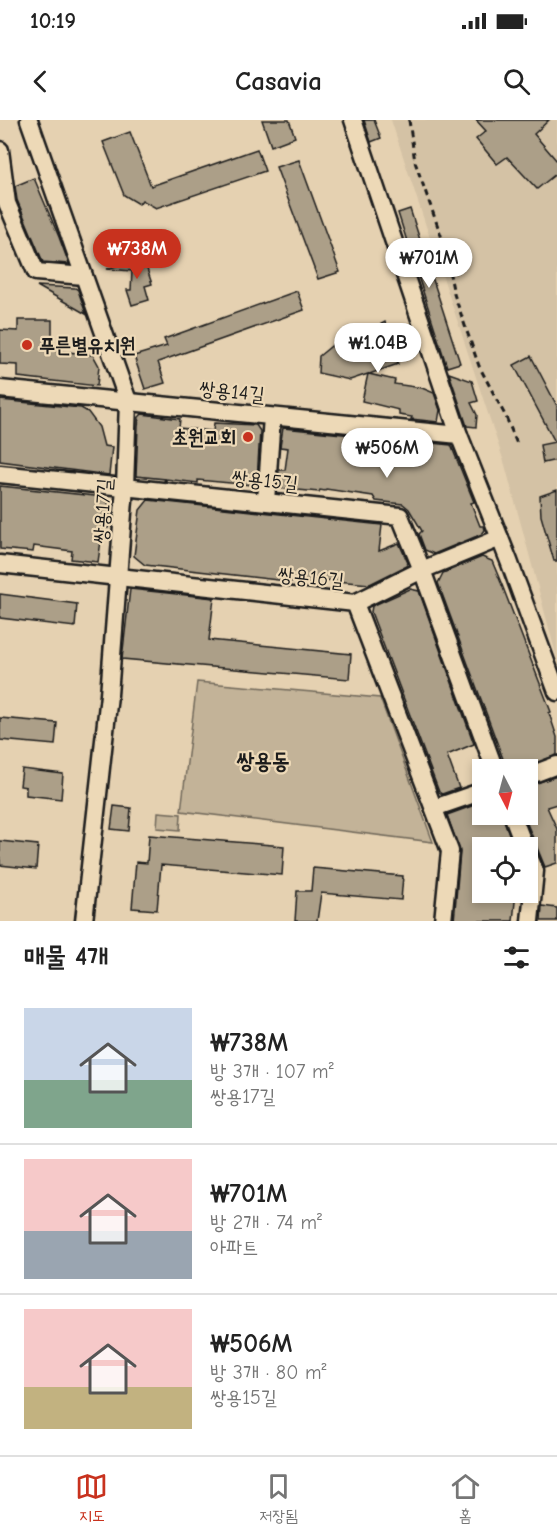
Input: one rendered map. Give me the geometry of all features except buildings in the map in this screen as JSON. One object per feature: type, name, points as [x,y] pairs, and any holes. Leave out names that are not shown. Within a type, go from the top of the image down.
[{"type":"street","name":"쌍용17길","points":[[29,120],[128,401],[125,487],[109,695],[84,921]]},
{"type":"street","points":[[353,120],[459,435],[557,692]]},
{"type":"street","points":[[0,150],[7,203],[36,272],[84,276]]},
{"type":"street","name":"쌍용14길","points":[[0,389],[459,435]]},
{"type":"street","points":[[266,501],[272,417]]},
{"type":"street","name":"쌍용15길","points":[[0,474],[400,516],[491,759]]},
{"type":"street","points":[[355,603],[422,570],[500,538]]},
{"type":"street","name":"쌍용16길","points":[[0,564],[355,603],[450,851],[443,921]]},
{"type":"street","points":[[538,772],[557,765]]},
{"type":"street","points":[[434,808],[472,795]]},
{"type":"street","points":[[530,921],[532,903]]},
{"type":"path","points":[[409,120],[415,162],[443,241],[454,294],[479,366],[518,444]]},
{"type":"shaded area","points":[[391,120],[557,120],[557,658],[505,465]]},
{"type":"shaded area","points":[[197,682],[380,698],[433,842],[181,811]]},
{"type":"shaded area","points":[[158,812],[181,814],[180,830],[157,828]]},
{"type":"place","name":"푸른별유치원","points":[[27,345]]},
{"type":"place","name":"초원교회","points":[[248,437]]},
{"type":"district","name":"쌍용동","points":[[263,760]]}]
